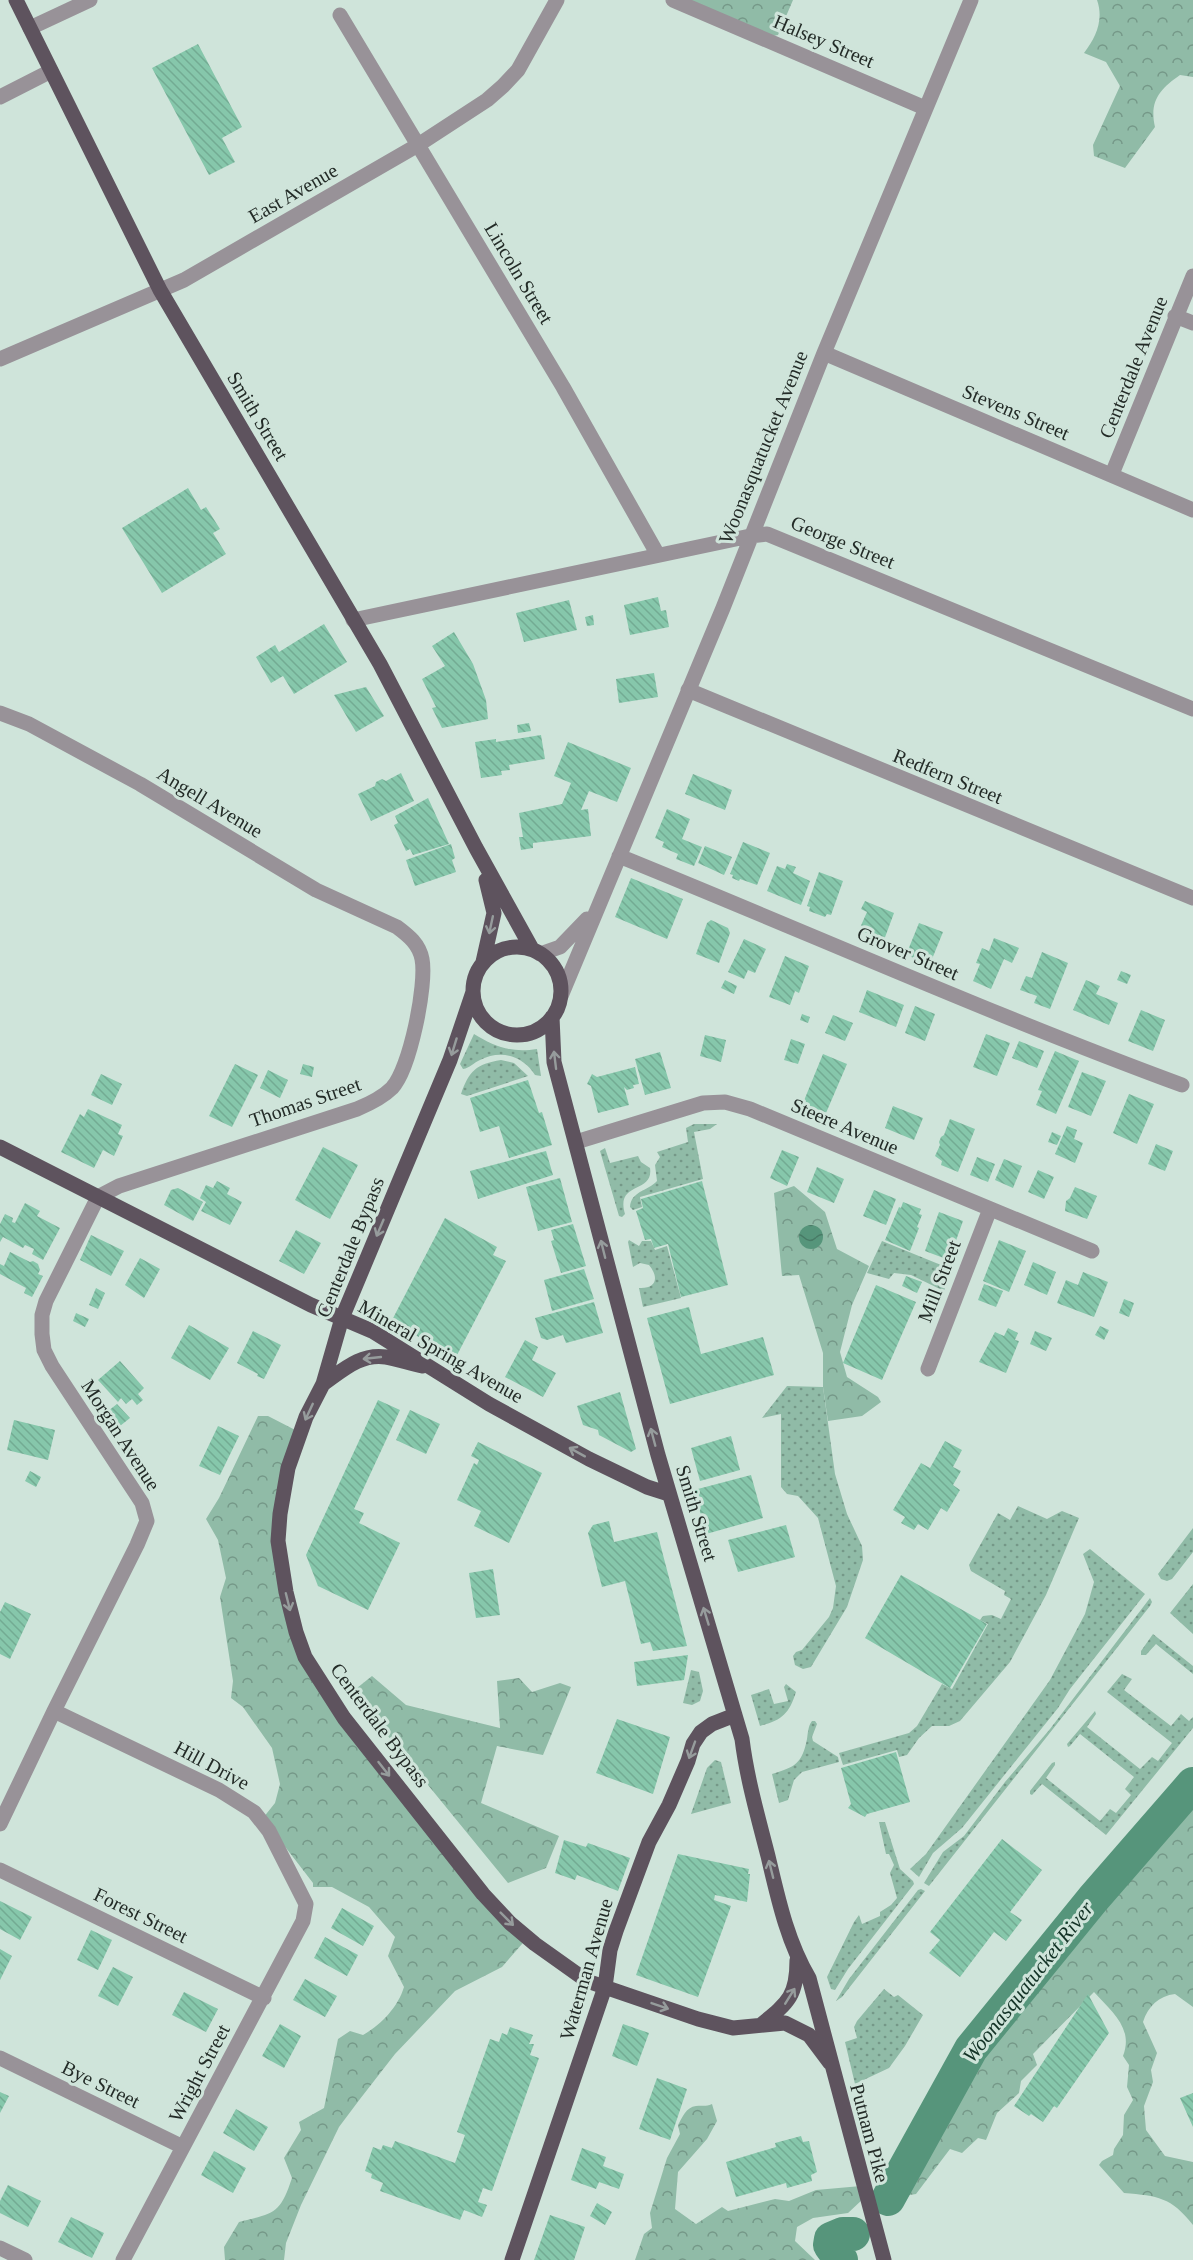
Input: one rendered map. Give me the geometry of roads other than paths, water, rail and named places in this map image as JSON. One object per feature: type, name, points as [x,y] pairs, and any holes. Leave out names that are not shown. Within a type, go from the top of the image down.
[{"type":"main road","name":"Smith Street","points":[[16,0],[160,290],[353,620],[418,735],[476,848],[536,951]]},
{"type":"main road","name":"Smith Street","points":[[476,848],[491,894],[494,913],[483,962]]},
{"type":"main road","points":[[511,947],[536,951],[554,968],[561,986],[558,1008],[544,1026],[533,1032],[516,1035],[498,1031],[480,1015],[473,992],[474,981],[483,962],[491,955],[511,947]]},
{"type":"main road","name":"Centerdale Bypass","points":[[473,992],[450,1060],[342,1318],[323,1384],[306,1417],[288,1468],[278,1541],[285,1592],[296,1632],[305,1657],[344,1718],[483,1894],[510,1923],[535,1944],[587,1981],[698,2019],[734,2028],[749,2028],[819,2016]]},
{"type":"main road","name":"Smith Street","points":[[552,1017],[554,1062],[628,1349],[742,1739],[745,1765],[781,1909],[797,1957],[809,1978],[819,2016]]},
{"type":"main road","name":"Mineral Spring Avenue","points":[[0,1147],[311,1305],[360,1325],[489,1404],[589,1459],[646,1486],[669,1494]]},
{"type":"main road","points":[[323,1384],[349,1365],[369,1357],[386,1357],[426,1367]]},
{"type":"main road","name":"Waterman Avenue","points":[[512,2260],[605,1988],[610,1950],[649,1842],[669,1805],[693,1744],[701,1732],[712,1724],[735,1715]]},
{"type":"main road","points":[[762,2024],[786,2003],[796,1987],[797,1957]]},
{"type":"main road","name":"Putnam Pike","points":[[819,2016],[884,2260]]},
{"type":"main road","points":[[785,2023],[809,2035],[830,2063]]},
{"type":"street","points":[[30,28],[90,0]]},
{"type":"street","name":"East Avenue","points":[[0,359],[184,280],[418,145],[487,100],[503,86],[518,70],[557,0]]},
{"type":"street","name":"Halsey Street","points":[[673,0],[926,108]]},
{"type":"street","name":"Woonasquatucket Avenue","points":[[561,996],[971,0]]},
{"type":"street","name":"Lincoln Street","points":[[340,15],[563,387],[658,555]]},
{"type":"street","points":[[0,97],[51,71]]},
{"type":"street","name":"Centerdale Avenue","points":[[1112,474],[1193,276]]},
{"type":"street","points":[[1175,316],[1193,323]]},
{"type":"street","name":"Stevens Street","points":[[824,353],[1193,510]]},
{"type":"street","name":"George Street","points":[[353,620],[768,534],[1193,709]]},
{"type":"street","name":"Redfern Street","points":[[688,690],[1193,898]]},
{"type":"street","name":"Angell Avenue","points":[[0,713],[29,724],[140,784],[298,880],[398,927]]},
{"type":"street","name":"Grover Street","points":[[619,856],[760,913],[941,991],[1182,1085]]},
{"type":"street","name":"Woonasquatucket Avenue","points":[[536,951],[560,947],[595,910]]},
{"type":"street","name":"Thomas Street","points":[[98,1197],[122,1184],[357,1109],[393,1087],[407,1057],[423,987],[422,959],[417,945],[398,927]]},
{"type":"street","name":"Steere Avenue","points":[[576,1142],[703,1103],[725,1102],[750,1109],[1092,1251]]},
{"type":"street","name":"Morgan Avenue","points":[[0,1824],[138,1545],[147,1521],[142,1503],[52,1366],[44,1350],[42,1334],[45,1301],[98,1197]]},
{"type":"street","name":"Mill Street","points":[[928,1369],[990,1209]]},
{"type":"street","name":"Hill Drive","points":[[54,1711],[219,1790],[254,1812],[269,1831],[306,1904]]},
{"type":"street","name":"Forest Street","points":[[0,1870],[264,1998]]},
{"type":"street","name":"Wright Street","points":[[123,2260],[264,1998],[303,1921],[306,1904]]},
{"type":"street","name":"Bye Street","points":[[0,2058],[183,2147]]},
{"type":"street","points":[[1,2251],[25,2260]]},
{"type":"water","points":[[811,1225],[816,1226],[822,1232],[822,1242],[816,1248],[811,1249],[806,1248],[800,1242],[799,1237],[800,1232],[806,1226]]},
{"type":"waterway","name":"Woonasquatucket River","points":[[888,2199],[971,2049],[1093,1899],[1193,1784]]},
{"type":"waterway","name":"Woonasquatucket River","points":[[841,2260],[830,2245],[831,2239],[843,2234],[853,2234]]}]
